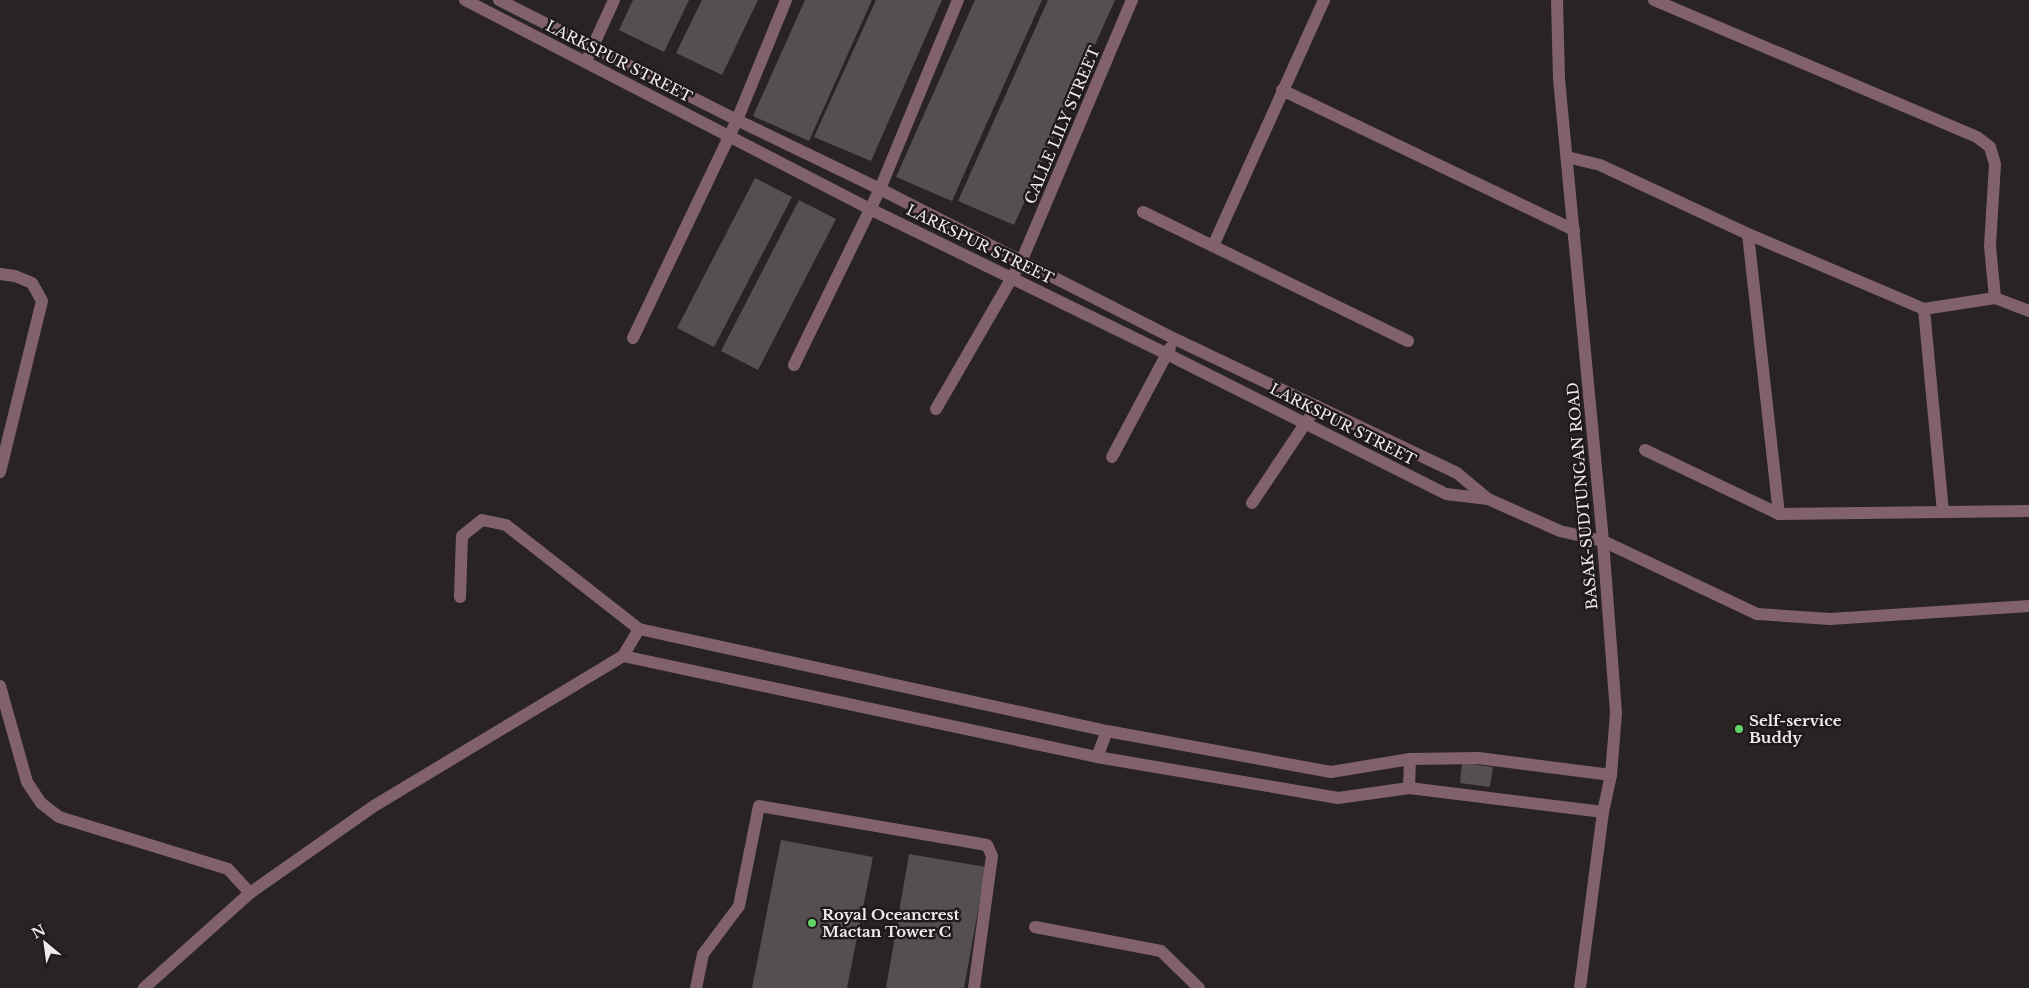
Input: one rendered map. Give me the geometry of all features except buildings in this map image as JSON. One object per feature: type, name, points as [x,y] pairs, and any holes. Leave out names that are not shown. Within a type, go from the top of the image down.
[{"type":"street","name":"LARKSPUR STREET","points":[[465,0],[870,209],[1167,354],[1446,494],[1488,499]]},
{"type":"street","name":"LARKSPUR STREET","points":[[499,0],[737,120],[880,189],[1021,262],[1457,473],[1488,499],[1560,531],[1603,541],[1758,614],[1830,619],[2029,606]]},
{"type":"street","points":[[586,62],[614,0]]},
{"type":"street","points":[[633,338],[730,136],[786,0]]},
{"type":"street","points":[[794,365],[880,189],[958,0]]},
{"type":"street","name":"CALLE LILY STREET","points":[[936,409],[1021,262],[1132,0]]},
{"type":"street","points":[[1213,246],[1324,0]]},
{"type":"street","name":"BASAK-SUDTUNGAN ROAD","points":[[1557,0],[1559,79],[1603,541],[1616,713],[1611,775],[1603,812],[1580,988]]},
{"type":"street","points":[[1654,0],[1977,137],[1990,147],[1995,164],[1990,246],[1995,298]]},
{"type":"street","points":[[1282,90],[1574,230]]},
{"type":"street","points":[[1567,157],[1600,165],[1748,234],[1924,309],[1995,298],[2029,311]]},
{"type":"street","points":[[1143,212],[1408,340]]},
{"type":"street","points":[[1748,234],[1779,514]]},
{"type":"street","points":[[0,274],[15,276],[32,283],[42,301],[2,453],[0,472]]},
{"type":"street","points":[[1924,309],[1943,512]]},
{"type":"street","points":[[1112,457],[1175,338]]},
{"type":"street","points":[[1252,504],[1317,406]]},
{"type":"street","points":[[1644,450],[1779,514],[2029,512]]},
{"type":"street","points":[[460,597],[462,536],[482,520],[506,526],[639,629],[1106,731],[1331,772],[1410,760],[1478,758],[1611,775]]},
{"type":"street","points":[[144,988],[250,893],[374,806],[623,656],[639,629]]},
{"type":"street","points":[[623,656],[1097,756],[1338,798],[1409,788],[1603,812]]},
{"type":"street","points":[[0,686],[27,782],[41,803],[59,817],[228,869],[250,893]]},
{"type":"street","points":[[1097,756],[1106,731]]},
{"type":"street","points":[[1409,788],[1410,760]]},
{"type":"street","points":[[696,988],[703,954],[739,906],[759,806],[987,845],[992,856],[974,988]]},
{"type":"street","points":[[1035,927],[1161,951],[1199,988]]},
{"type":"place","name":"Self-service Buddy","points":[[1739,729]]},
{"type":"place","name":"Royal Oceancrest Mactan Tower C","points":[[812,923]]}]
